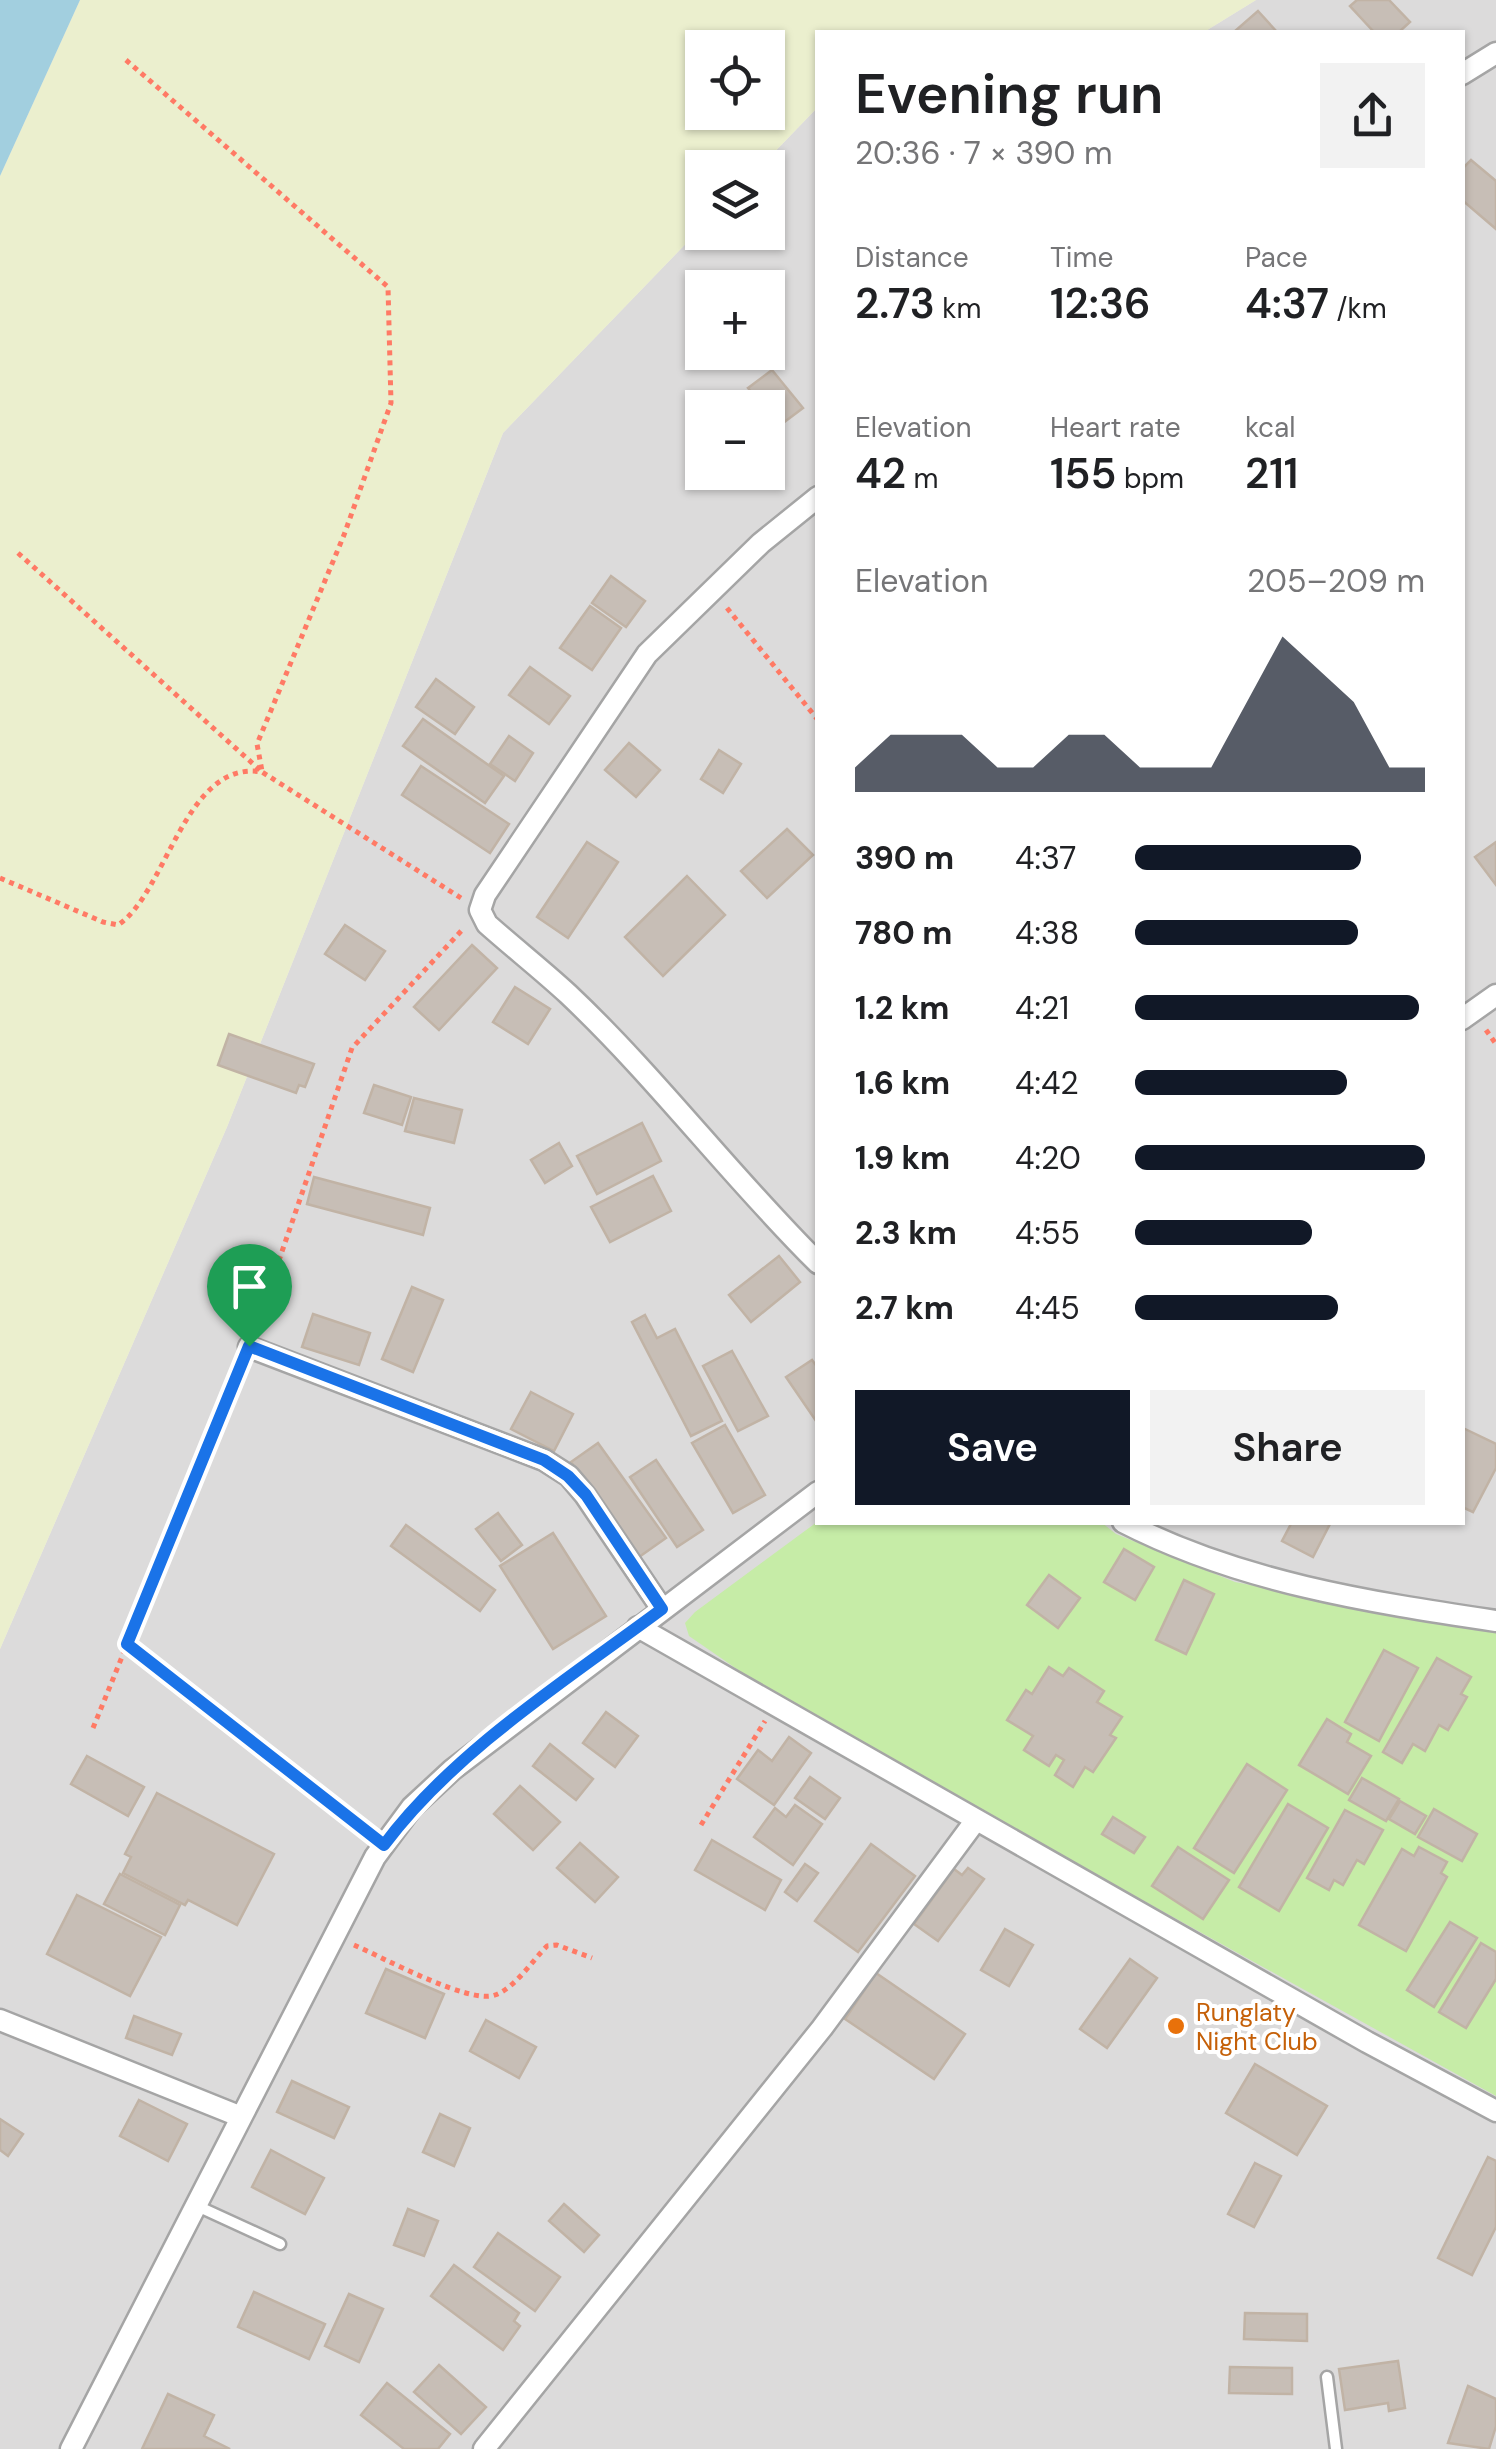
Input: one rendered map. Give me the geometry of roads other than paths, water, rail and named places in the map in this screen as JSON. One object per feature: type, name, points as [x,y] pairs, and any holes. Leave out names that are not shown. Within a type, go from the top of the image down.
[{"type":"street","points":[[1465,72],[1496,53]]},
{"type":"street","points":[[815,500],[712,590],[647,654],[485,896],[480,910],[487,924],[569,996],[621,1050],[750,1196],[815,1261]]},
{"type":"street","points":[[1465,1017],[1496,995]]},
{"type":"street","points":[[249,1346],[544,1460],[568,1476],[662,1609]]},
{"type":"street","points":[[71,2449],[333,1936],[384,1845],[412,1807],[452,1770],[815,1494]]},
{"type":"street","points":[[1131,1525],[1212,1561],[1295,1587],[1496,1621]]},
{"type":"street","points":[[638,1626],[1496,2111]]},
{"type":"street","points":[[484,2449],[822,2028],[976,1820]]},
{"type":"street","points":[[0,2020],[239,2116]]},
{"type":"lane","points":[[194,2205],[280,2244]]},
{"type":"lane","points":[[1328,2377],[1336,2449]]},
{"type":"water","points":[[0,0],[80,0],[0,176]]},
{"type":"place","name":"Runglaty Night Club","points":[[1176,2026]]}]
